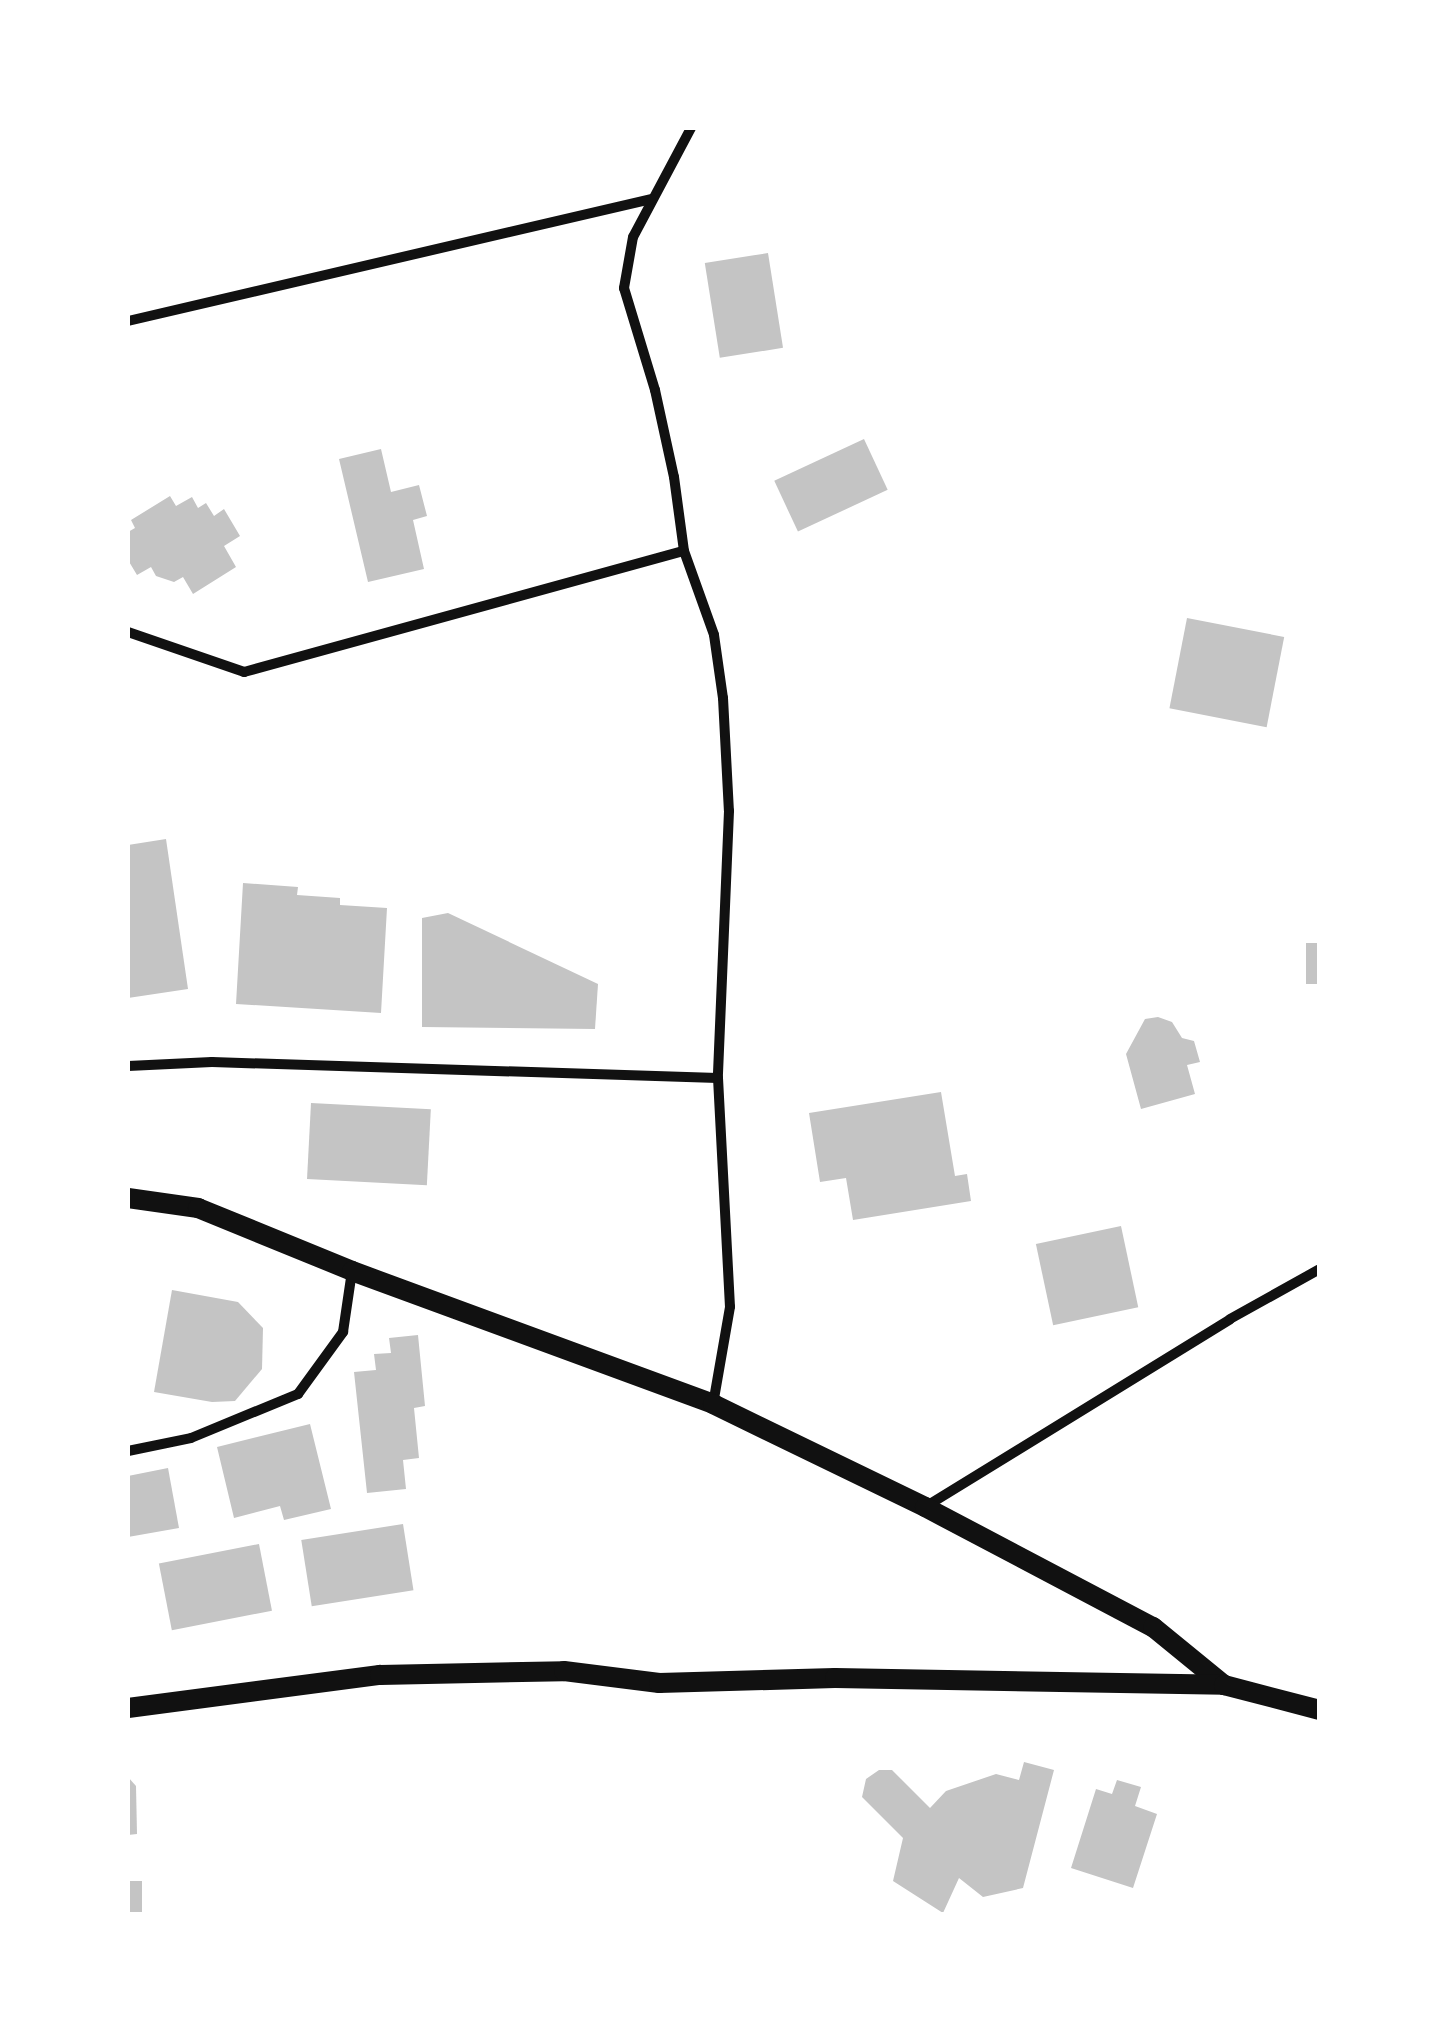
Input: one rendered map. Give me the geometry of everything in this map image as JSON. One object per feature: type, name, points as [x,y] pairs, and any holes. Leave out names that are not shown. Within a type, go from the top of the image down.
[{"type":"main road","points":[[128,1198],[198,1208],[352,1271],[713,1404],[924,1507],[1153,1628],[1224,1684]]},
{"type":"main road","points":[[128,1708],[380,1675],[546,1671],[659,1682],[834,1678],[1224,1684],[1320,1710]]},
{"type":"street","points":[[691,128],[632,237],[624,288],[658,408],[684,551],[714,635],[723,698],[729,811],[718,1078],[730,1306],[713,1404]]},
{"type":"street","points":[[128,322],[651,198]]},
{"type":"street","points":[[128,632],[244,672],[684,551]]},
{"type":"street","points":[[128,1066],[212,1062],[718,1078]]},
{"type":"street","points":[[924,1507],[1213,1329],[1320,1270]]},
{"type":"street","points":[[128,1451],[192,1438],[298,1394],[343,1332],[352,1271]]},
{"type":"building","points":[[768,253],[783,348],[720,358],[705,263]]},
{"type":"building","points":[[864,439],[888,490],[798,532],[774,481]]},
{"type":"building","points":[[381,449],[391,492],[419,485],[427,516],[413,520],[424,569],[368,582],[339,459]]},
{"type":"building","points":[[170,496],[176,506],[192,497],[198,508],[206,503],[214,516],[224,509],[240,536],[224,546],[236,567],[193,594],[183,577],[174,582],[156,576],[151,567],[137,575],[128,560],[128,532],[135,528],[131,520]]},
{"type":"building","points":[[1187,618],[1284,637],[1267,727],[1169,708]]},
{"type":"building","points":[[166,839],[188,989],[128,998],[128,845]]},
{"type":"building","points":[[243,883],[298,887],[297,895],[340,898],[340,905],[387,908],[381,1013],[236,1004]]},
{"type":"building","points":[[448,913],[598,984],[595,1029],[422,1027],[422,918]]},
{"type":"building","points":[[1306,943],[1320,943],[1320,984],[1306,984]]},
{"type":"building","points":[[1158,1017],[1172,1022],[1182,1038],[1194,1041],[1200,1062],[1187,1065],[1195,1094],[1141,1109],[1126,1054],[1145,1019]]},
{"type":"building","points":[[941,1092],[955,1176],[967,1174],[971,1201],[853,1220],[846,1178],[820,1182],[809,1113]]},
{"type":"building","points":[[311,1103],[431,1109],[427,1185],[307,1179]]},
{"type":"building","points":[[1121,1226],[1138,1307],[1053,1325],[1036,1244]]},
{"type":"building","points":[[172,1290],[238,1302],[263,1328],[262,1369],[235,1401],[212,1402],[154,1392]]},
{"type":"building","points":[[418,1335],[425,1406],[414,1408],[419,1458],[403,1460],[406,1489],[367,1493],[354,1372],[376,1370],[374,1354],[391,1353],[389,1338]]},
{"type":"building","points":[[310,1424],[331,1509],[284,1520],[280,1506],[234,1518],[217,1447]]},
{"type":"building","points":[[168,1468],[179,1528],[128,1537],[128,1476]]},
{"type":"building","points":[[403,1524],[413,1590],[312,1606],[301,1540]]},
{"type":"building","points":[[259,1544],[272,1611],[172,1630],[159,1563]]},
{"type":"building","points":[[1024,1762],[1054,1770],[1023,1888],[983,1897],[959,1878],[943,1913],[893,1881],[903,1838],[862,1797],[866,1779],[879,1770],[892,1770],[930,1808],[946,1791],[996,1774],[1019,1780]]},
{"type":"building","points":[[128,1777],[136,1786],[137,1834],[128,1835]]},
{"type":"building","points":[[1117,1780],[1141,1787],[1135,1806],[1157,1814],[1133,1888],[1071,1868],[1096,1789],[1112,1794]]},
{"type":"building","points":[[128,1881],[142,1881],[142,1914],[128,1914]]}]
